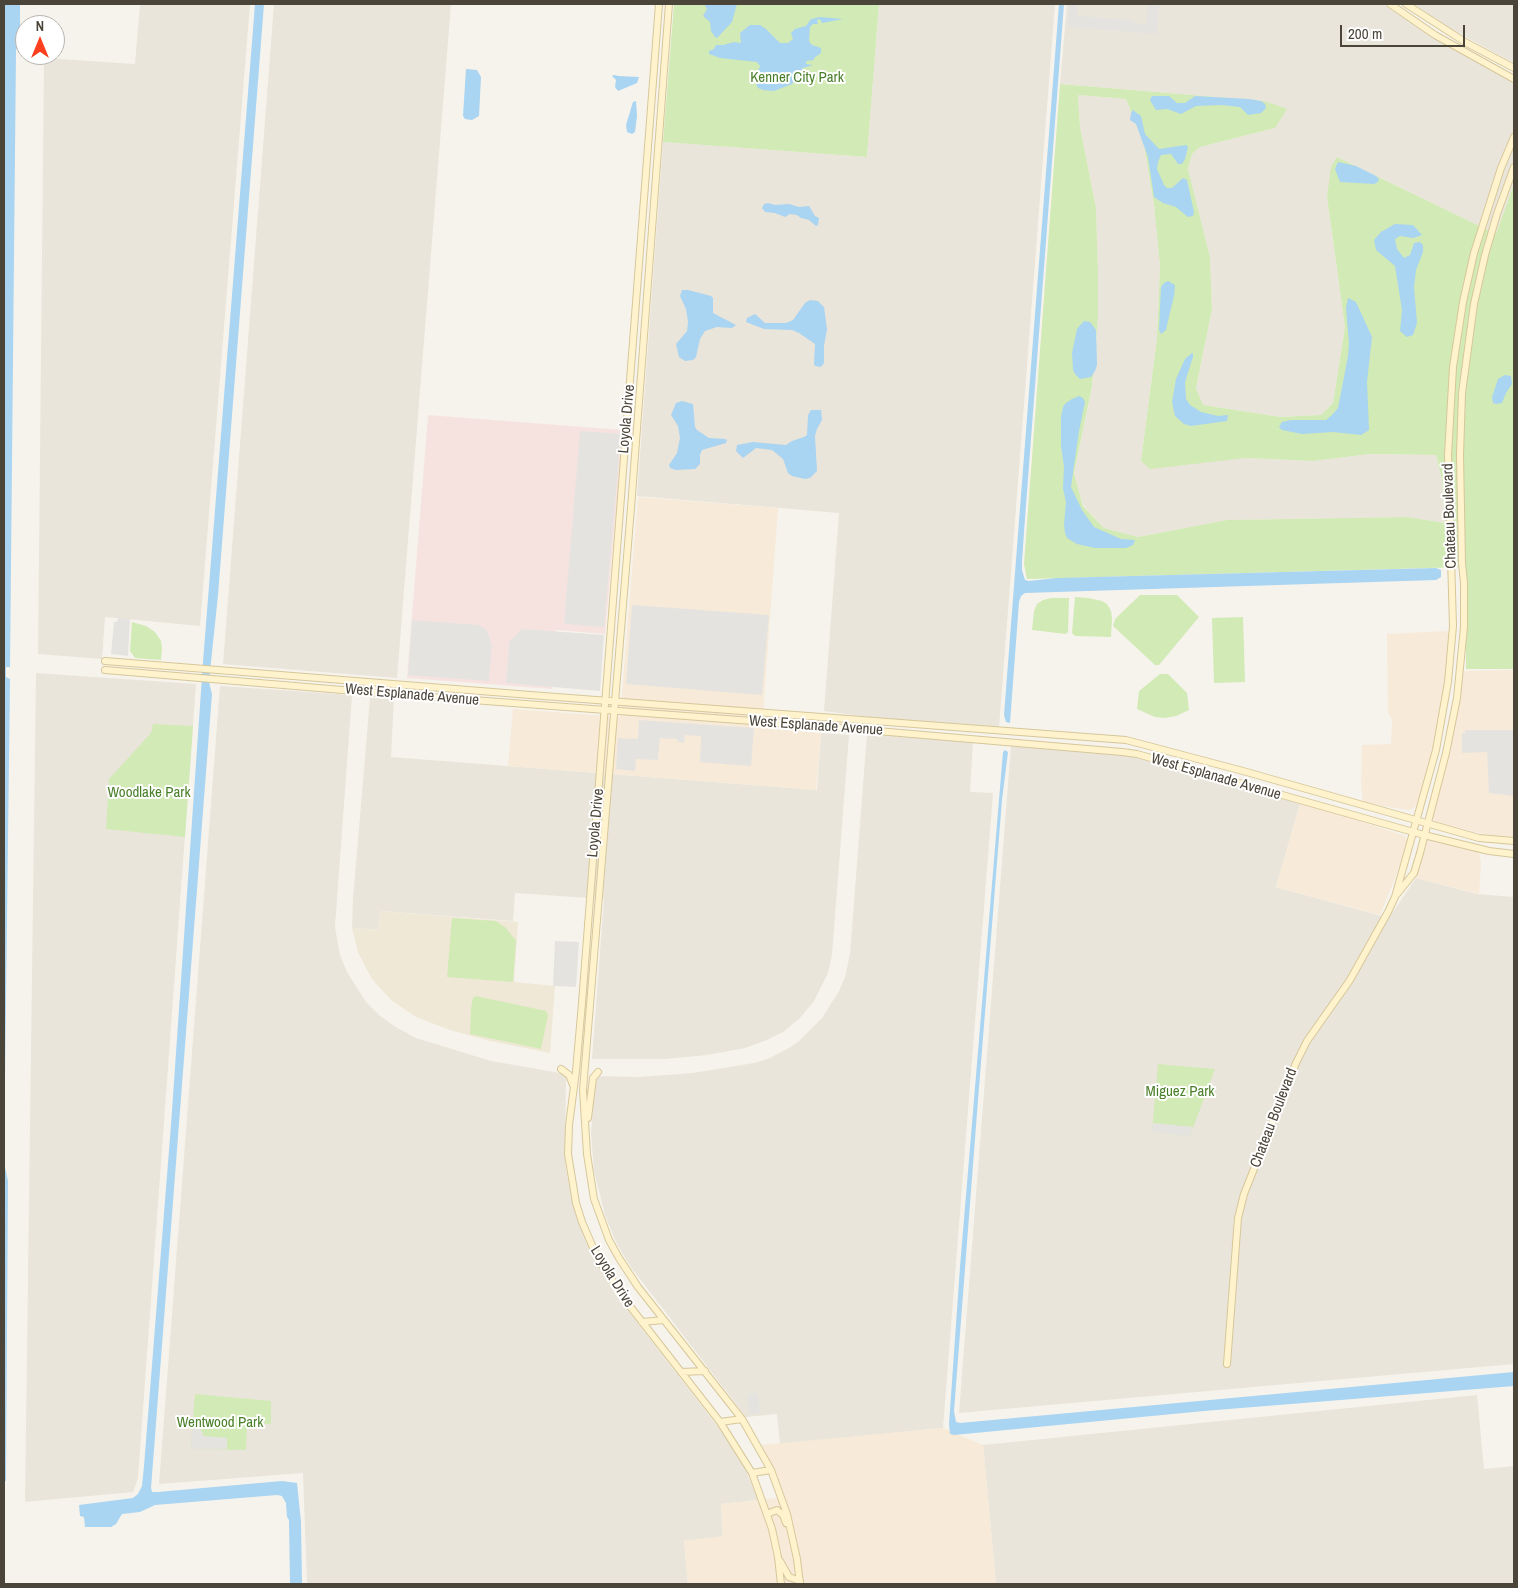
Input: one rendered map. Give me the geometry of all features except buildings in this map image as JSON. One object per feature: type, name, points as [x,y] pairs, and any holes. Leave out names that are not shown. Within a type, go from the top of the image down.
[{"type":"main road","points":[[1390,4],[1448,43],[1514,79]]},
{"type":"main road","points":[[1406,4],[1465,42],[1514,68]]},
{"type":"main road","points":[[659,5],[669,6]]},
{"type":"main road","name":"Loyola Drive","points":[[659,5],[604,729],[568,1154],[572,1185],[579,1212],[589,1240],[602,1266],[642,1322],[720,1422],[752,1473],[767,1514],[778,1557],[781,1583]]},
{"type":"main road","name":"Loyola Drive","points":[[669,6],[631,508],[584,1083],[590,1182],[609,1240],[627,1271],[742,1420],[771,1470],[784,1505],[792,1535],[800,1582]]},
{"type":"main road","points":[[652,92],[663,93]]},
{"type":"main road","name":"Chateau Boulevard","points":[[1395,897],[1436,750],[1450,667],[1453,626],[1448,456],[1453,366],[1463,302],[1474,253],[1487,209],[1514,137]]},
{"type":"main road","points":[[647,161],[658,162]]},
{"type":"main road","name":"Chateau Boulevard","points":[[1227,1364],[1236,1234],[1244,1194],[1296,1063],[1307,1042],[1360,962],[1395,897],[1414,873],[1446,753],[1459,683],[1464,627],[1460,455],[1462,393],[1474,304],[1495,222],[1514,167]]},
{"type":"main road","points":[[640,245],[651,246]]},
{"type":"main road","points":[[638,275],[649,276]]},
{"type":"main road","points":[[632,356],[642,357]]},
{"type":"main road","points":[[1448,456],[1460,455]]},
{"type":"main road","points":[[620,507],[631,508]]},
{"type":"main road","points":[[1451,562],[1462,563]]},
{"type":"main road","name":"West Esplanade Avenue","points":[[105,661],[615,702],[1114,739],[1137,742],[1479,838],[1513,841]]},
{"type":"main road","points":[[1450,667],[1461,668]]},
{"type":"main road","name":"West Esplanade Avenue","points":[[105,670],[770,722],[1137,754],[1424,836],[1483,850],[1514,852]]},
{"type":"main road","points":[[1448,682],[1459,683]]},
{"type":"main road","points":[[679,716],[680,706]]},
{"type":"main road","points":[[724,719],[725,709]]},
{"type":"main road","points":[[770,722],[771,713]]},
{"type":"main road","points":[[819,726],[820,716]]},
{"type":"main road","points":[[604,729],[613,730]]},
{"type":"main road","points":[[1068,736],[1073,748]]},
{"type":"main road","points":[[1105,750],[1112,745],[1114,739]]},
{"type":"main road","points":[[1436,750],[1446,753]]},
{"type":"main road","points":[[1262,791],[1271,788],[1273,784],[1268,778]]},
{"type":"main road","points":[[1287,797],[1280,791],[1282,786],[1288,784]]},
{"type":"main road","points":[[1331,809],[1351,811],[1360,804]]},
{"type":"main road","points":[[1358,816],[1364,811],[1376,809]]},
{"type":"main road","points":[[1369,819],[1374,813],[1394,814]]},
{"type":"main road","points":[[1455,843],[1472,844],[1479,838]]},
{"type":"main road","points":[[1483,850],[1487,844],[1513,841]]},
{"type":"main road","points":[[1401,870],[1414,873]]},
{"type":"main road","points":[[561,1069],[571,1077],[574,1091]]},
{"type":"main road","points":[[586,1126],[593,1078],[598,1072]]},
{"type":"main road","points":[[642,1322],[664,1320]]},
{"type":"main road","points":[[681,1372],[705,1371]]},
{"type":"main road","points":[[720,1422],[742,1420]]},
{"type":"main road","points":[[752,1473],[771,1470]]},
{"type":"main road","points":[[767,1514],[774,1510],[779,1511],[783,1515],[792,1535]]},
{"type":"main road","points":[[778,1557],[789,1577],[800,1582]]},
{"type":"main road","points":[[781,1583],[788,1584]]},
{"type":"shaded area","points":[[140,4],[250,4],[200,626],[105,617],[102,659],[38,654],[44,65],[65,65],[65,59],[135,64]]},
{"type":"shaded area","points":[[274,4],[451,4],[397,678],[223,664]]},
{"type":"shaded area","points":[[879,4],[1055,4],[999,727],[868,717],[824,711],[839,513],[637,496],[663,142],[867,157]]},
{"type":"shaded area","points":[[1067,4],[1383,4],[1433,38],[1514,82],[1514,184],[1496,234],[1337,157],[1327,197],[1345,327],[1333,403],[1321,415],[1281,417],[1203,405],[1196,388],[1212,309],[1210,257],[1188,169],[1192,154],[1200,147],[1275,128],[1264,101],[1060,84]]},
{"type":"shaded area","points":[[1069,4],[1077,4],[1077,16],[1133,20],[1134,23],[1146,24],[1148,4],[1159,4],[1157,34],[1068,27]]},
{"type":"shaded area","points":[[1414,4],[1514,4],[1514,63],[1451,29]]},
{"type":"shaded area","points":[[1078,95],[1126,99],[1144,145],[1154,205],[1160,266],[1157,338],[1141,461],[1246,458],[1313,461],[1370,454],[1436,455],[1442,480],[1445,523],[1408,517],[1227,520],[1138,537],[1104,528],[1083,505],[1074,473],[1092,388],[1098,317],[1098,272],[1096,208],[1080,127]]},
{"type":"shaded area","points":[[428,415],[623,430],[605,634],[556,630],[552,689],[407,678]]},
{"type":"shaded area","points":[[580,431],[621,434],[604,627],[564,624]]},
{"type":"shaded area","points":[[638,497],[778,508],[762,728],[821,733],[816,790],[508,766],[513,709],[620,717]]},
{"type":"shaded area","points":[[632,605],[769,615],[762,695],[626,684]]},
{"type":"shaded area","points":[[118,618],[130,619],[128,656],[111,654],[114,622],[117,622]]},
{"type":"shaded area","points":[[412,620],[478,625],[487,630],[492,646],[489,681],[408,675]]},
{"type":"shaded area","points":[[522,629],[604,635],[600,691],[506,683],[509,642]]},
{"type":"shaded area","points":[[1448,631],[1450,633],[1444,690],[1434,745],[1419,799],[1414,808],[1409,810],[1363,803],[1361,786],[1362,745],[1391,744],[1392,720],[1388,713],[1387,634]]},
{"type":"shaded area","points":[[1514,670],[1514,837],[1484,834],[1435,822],[1432,817],[1450,748],[1464,671]]},
{"type":"shaded area","points":[[36,673],[196,684],[138,1478],[133,1492],[25,1502]]},
{"type":"shaded area","points":[[220,686],[352,695],[335,927],[340,955],[347,972],[366,1002],[394,1026],[416,1038],[491,1061],[566,1074],[565,1164],[572,1201],[596,1262],[615,1294],[725,1436],[744,1466],[758,1500],[721,1504],[723,1537],[684,1541],[688,1584],[307,1584],[303,1473],[159,1484]]},
{"type":"shaded area","points":[[370,698],[394,699],[391,757],[817,790],[821,733],[849,735],[832,955],[828,973],[814,1001],[800,1018],[783,1032],[745,1048],[707,1055],[666,1059],[592,1059],[604,899],[515,893],[513,921],[380,911],[379,930],[352,928]]},
{"type":"shaded area","points":[[639,720],[754,728],[751,766],[700,762],[701,736],[685,735],[684,743],[678,742],[677,739],[660,738],[658,760],[636,759],[635,771],[616,769],[618,738],[638,739]]},
{"type":"shaded area","points":[[1465,730],[1514,730],[1514,796],[1489,793],[1487,752],[1462,753],[1462,733],[1465,733]]},
{"type":"shaded area","points":[[867,734],[973,742],[970,792],[993,793],[943,1428],[780,1444],[777,1414],[746,1417],[630,1266],[616,1242],[605,1215],[594,1171],[591,1134],[595,1076],[639,1077],[693,1073],[754,1063],[770,1058],[789,1048],[799,1041],[822,1018],[839,991],[845,977],[850,954]]},
{"type":"shaded area","points":[[1011,746],[1129,755],[1300,804],[1276,887],[1389,918],[1416,878],[1477,894],[1514,897],[1514,1364],[959,1413]]},
{"type":"shaded area","points":[[1300,804],[1327,810],[1405,836],[1407,841],[1401,863],[1380,915],[1276,887]]},
{"type":"shaded area","points":[[1430,839],[1479,852],[1481,864],[1479,894],[1416,878],[1426,841]]},
{"type":"shaded area","points":[[380,911],[518,922],[514,982],[555,986],[550,1053],[490,1041],[450,1030],[416,1017],[391,1000],[372,979],[366,968],[358,952],[352,928],[379,930]]},
{"type":"shaded area","points":[[555,941],[579,942],[576,987],[553,986]]},
{"type":"shaded area","points":[[1153,1123],[1193,1127],[1190,1136],[1152,1132]]},
{"type":"shaded area","points":[[758,1393],[760,1413],[749,1414],[747,1394]]},
{"type":"shaded area","points":[[1477,1395],[1484,1469],[1514,1466],[1514,1584],[996,1584],[983,1445]]},
{"type":"shaded area","points":[[193,1419],[200,1420],[199,1426],[204,1436],[227,1438],[227,1449],[192,1449]]},
{"type":"shaded area","points":[[943,1428],[983,1445],[996,1584],[688,1584],[684,1541],[723,1536],[721,1504],[785,1497],[775,1470],[762,1445]]},
{"type":"green space","name":"Kenner City Park","points":[[674,4],[879,4],[867,157],[663,142]]},
{"type":"green space","points":[[1060,84],[1264,101],[1287,109],[1275,128],[1200,147],[1192,154],[1188,169],[1210,257],[1212,309],[1196,388],[1203,405],[1281,417],[1321,415],[1333,403],[1345,327],[1327,197],[1331,167],[1337,157],[1496,234],[1514,184],[1514,669],[1466,669],[1466,567],[1027,579],[1024,564]],"holes":[[[1078,95],[1126,99],[1144,145],[1154,205],[1160,266],[1157,338],[1141,461],[1150,469],[1246,458],[1313,461],[1370,454],[1436,455],[1442,480],[1445,523],[1408,517],[1227,520],[1138,537],[1104,528],[1083,506],[1074,473],[1092,387],[1098,317],[1098,272],[1096,208],[1080,127]]]},
{"type":"green space","points":[[1140,595],[1177,595],[1199,617],[1159,665],[1155,665],[1113,626],[1115,619]]},
{"type":"green space","points":[[1075,597],[1102,601],[1107,604],[1112,618],[1111,637],[1075,636],[1072,633]]},
{"type":"green space","points":[[1051,598],[1069,598],[1068,632],[1066,634],[1032,630],[1034,611],[1037,604]]},
{"type":"green space","points":[[1243,617],[1245,682],[1214,683],[1212,618]]},
{"type":"green space","points":[[132,622],[146,626],[155,632],[161,641],[161,660],[135,658],[130,651]]},
{"type":"green space","points":[[1160,674],[1168,674],[1187,693],[1189,710],[1176,716],[1165,718],[1155,717],[1137,709],[1139,691]]},
{"type":"green space","name":"Woodlake Park","points":[[153,724],[193,726],[185,837],[106,829],[109,779],[151,733]]},
{"type":"green space","points":[[452,918],[496,921],[506,928],[516,941],[513,982],[447,977]]},
{"type":"green space","points":[[476,996],[546,1011],[548,1015],[541,1049],[470,1034],[471,1009],[473,998]]},
{"type":"green space","name":"Miguez Park","points":[[1158,1064],[1215,1069],[1190,1136],[1152,1132]]},
{"type":"green space","name":"Wentwood Park","points":[[195,1394],[271,1401],[271,1424],[247,1423],[246,1450],[192,1449]]},
{"type":"water","points":[[4,4],[20,4],[20,15],[15,15],[10,667],[6,667],[6,677],[10,679],[4,1162]]},
{"type":"water","points":[[255,4],[264,4],[218,595],[209,682],[212,694],[151,1488],[152,1492],[158,1492],[282,1481],[297,1483],[301,1522],[302,1584],[290,1584],[289,1520],[286,1503],[282,1496],[155,1505],[140,1512],[122,1514],[116,1524],[111,1527],[85,1527],[84,1517],[80,1516],[79,1505],[133,1498],[138,1494],[142,1486],[171,1125],[203,662]]},
{"type":"water","points":[[704,4],[737,4],[732,22],[717,38],[711,31],[710,22],[703,16],[707,9]]},
{"type":"water","points":[[1059,4],[1064,4],[1022,561],[1025,580],[1436,568],[1441,570],[1441,577],[1436,580],[1025,593],[1021,596],[1019,602],[1010,723],[1006,722],[1004,715]]},
{"type":"water","points":[[820,17],[843,19],[822,23],[820,19],[817,20],[818,24],[813,24],[810,27],[809,41],[812,45],[821,48],[821,53],[814,60],[806,61],[806,64],[813,65],[803,68],[792,84],[774,91],[763,90],[758,88],[757,83],[750,83],[752,79],[749,74],[754,73],[760,66],[757,62],[720,58],[709,54],[709,51],[714,49],[716,45],[734,42],[741,43],[740,33],[750,25],[760,25],[780,43],[788,43],[793,39],[791,33],[795,29],[806,26],[811,19]]},
{"type":"water","points":[[466,69],[477,70],[481,77],[479,116],[472,120],[465,119],[463,116]]},
{"type":"water","points":[[612,76],[639,77],[637,83],[618,91],[615,87],[616,80]]},
{"type":"water","points":[[1152,96],[1169,96],[1177,103],[1185,103],[1195,96],[1249,99],[1261,101],[1265,104],[1266,108],[1261,113],[1248,115],[1240,107],[1221,105],[1196,106],[1181,114],[1167,109],[1156,110],[1150,100]]},
{"type":"water","points":[[636,101],[637,116],[635,132],[632,134],[627,132],[626,125],[633,102]]},
{"type":"water","points":[[1134,109],[1141,116],[1145,134],[1159,149],[1186,145],[1188,147],[1182,164],[1178,164],[1171,154],[1161,155],[1157,169],[1167,188],[1172,188],[1183,178],[1187,180],[1194,212],[1193,216],[1188,217],[1176,207],[1163,203],[1154,197],[1148,157],[1136,124],[1130,120]]},
{"type":"water","points":[[1338,162],[1356,166],[1376,176],[1379,179],[1378,182],[1374,184],[1340,182],[1335,169]]},
{"type":"water","points":[[764,204],[775,205],[789,204],[799,207],[809,206],[815,216],[819,218],[818,225],[816,226],[809,220],[797,215],[790,214],[785,217],[765,212],[762,208]]},
{"type":"water","points":[[1395,224],[1413,225],[1422,235],[1413,238],[1400,236],[1395,239],[1397,249],[1404,258],[1410,255],[1414,243],[1420,242],[1423,245],[1423,252],[1416,270],[1414,287],[1417,323],[1413,335],[1407,337],[1400,331],[1402,310],[1395,266],[1376,250],[1374,240],[1381,232]]},
{"type":"water","points":[[1168,281],[1175,285],[1174,296],[1166,330],[1161,334],[1159,330],[1161,287]]},
{"type":"water","points":[[682,290],[711,296],[713,298],[713,313],[736,325],[732,328],[717,327],[705,331],[700,339],[696,357],[693,360],[685,361],[679,357],[676,344],[687,331],[688,322],[686,309],[680,296]]},
{"type":"water","points":[[1348,298],[1356,302],[1372,337],[1367,382],[1369,430],[1361,435],[1333,432],[1302,434],[1282,430],[1279,427],[1282,422],[1291,420],[1326,420],[1338,408],[1348,356],[1349,343],[1346,308]]},
{"type":"water","points":[[810,300],[818,301],[824,307],[827,329],[824,363],[821,367],[814,364],[815,344],[799,333],[792,330],[764,329],[746,322],[747,318],[755,314],[765,323],[786,323],[793,320],[805,303]]},
{"type":"water","points":[[1084,321],[1090,322],[1096,330],[1097,365],[1091,377],[1080,379],[1073,370],[1072,353],[1077,329]]},
{"type":"water","points":[[1192,353],[1193,357],[1185,382],[1186,399],[1190,405],[1201,412],[1218,416],[1228,415],[1227,421],[1191,426],[1184,424],[1175,416],[1172,402],[1176,379],[1185,359]]},
{"type":"water","points":[[1505,375],[1511,376],[1512,384],[1502,403],[1493,403],[1492,397],[1498,379]]},
{"type":"water","points":[[1079,396],[1085,402],[1071,487],[1082,510],[1094,527],[1121,539],[1135,540],[1133,545],[1126,548],[1095,548],[1077,544],[1067,538],[1065,533],[1066,502],[1063,488],[1064,467],[1061,446],[1061,417],[1066,403]]},
{"type":"water","points":[[682,401],[693,404],[695,427],[697,430],[709,438],[727,440],[726,443],[702,450],[700,464],[695,469],[676,470],[670,468],[669,465],[677,453],[680,438],[678,426],[671,415],[676,403]]},
{"type":"water","points":[[811,410],[821,410],[822,420],[815,436],[817,471],[810,478],[805,479],[792,476],[788,473],[783,459],[772,450],[756,448],[743,458],[736,451],[737,445],[753,442],[786,445],[804,437],[807,435],[808,415]]},
{"type":"water","points":[[1005,750],[1008,752],[1002,800],[978,1100],[954,1411],[956,1422],[1514,1372],[1514,1386],[950,1434],[949,1424],[960,1267],[1003,752]]},
{"type":"water","points":[[4,1162],[8,1181],[6,1481],[4,1481]]}]
